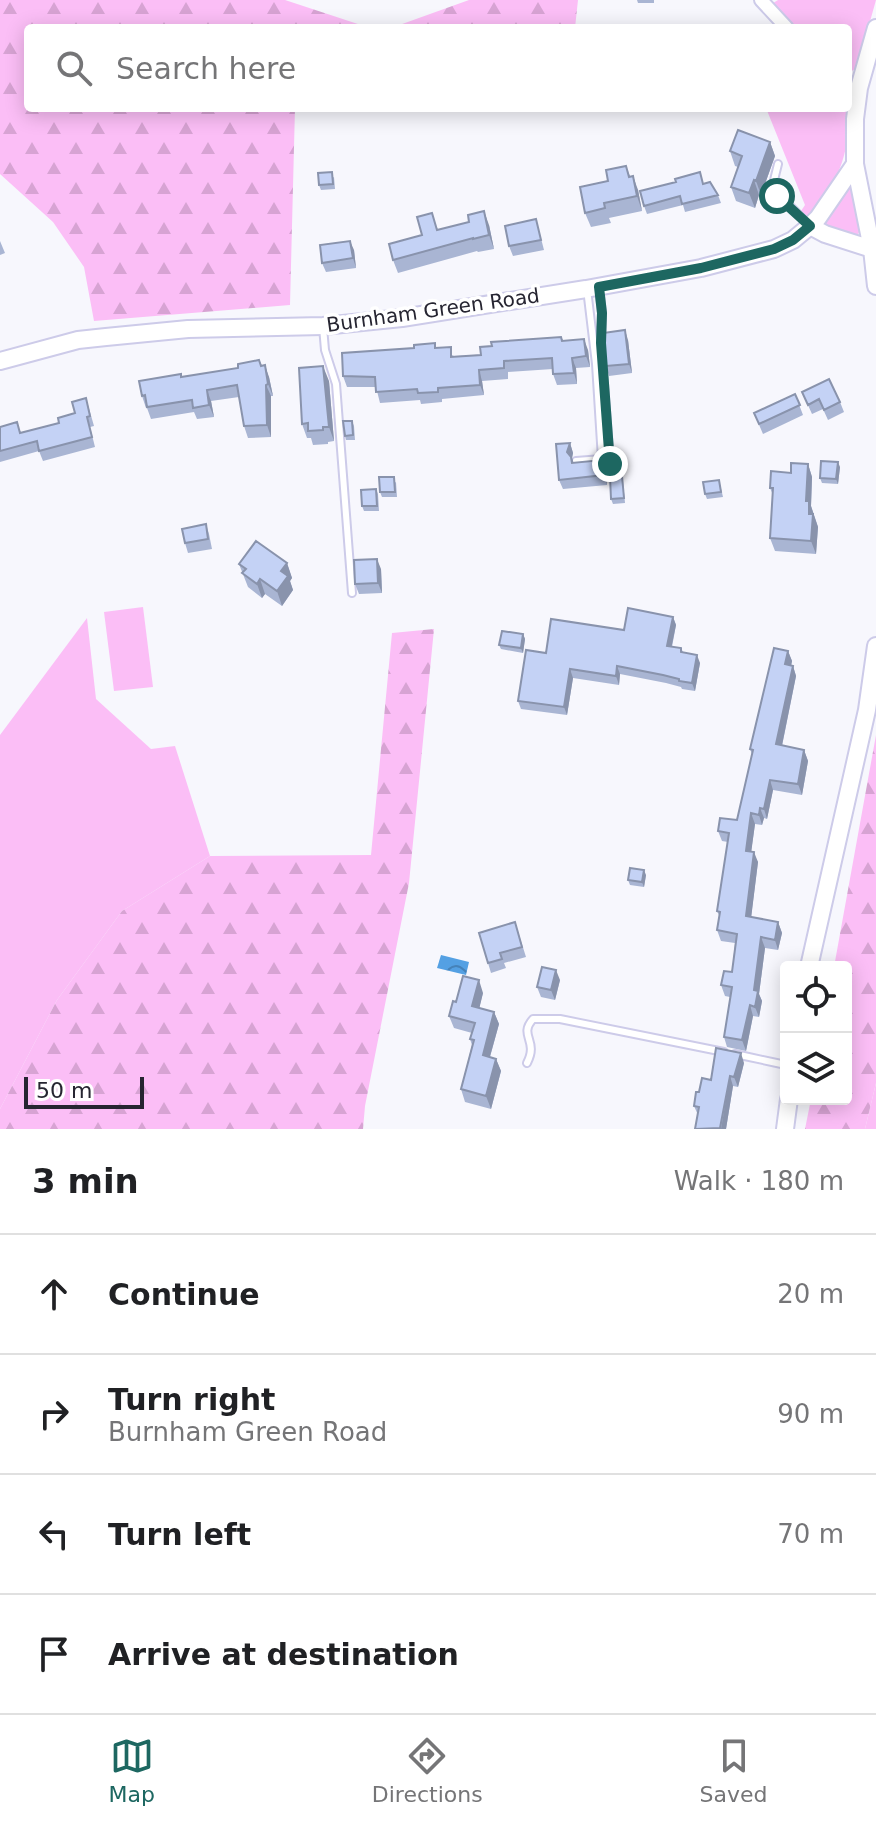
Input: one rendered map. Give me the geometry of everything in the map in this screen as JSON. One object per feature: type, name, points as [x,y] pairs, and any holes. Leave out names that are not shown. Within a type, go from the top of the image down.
[{"type":"street","points":[[761,0],[783,24]]},
{"type":"street","points":[[876,28],[854,87],[855,164],[876,284]]},
{"type":"street","name":"Burnham Green Road","points":[[0,361],[78,340],[188,329],[323,326],[402,318],[701,268],[774,249],[793,240],[810,226],[855,164]]},
{"type":"street","points":[[810,226],[872,249]]},
{"type":"street","points":[[810,961],[867,710],[876,646]]},
{"type":"street","points":[[785,1129],[788,1105]]},
{"type":"lane","points":[[778,164],[772,188],[810,226]]},
{"type":"lane","points":[[576,461],[602,459],[592,288]]},
{"type":"lane","points":[[592,288],[602,313],[601,343],[610,464],[617,478]]},
{"type":"lane","points":[[323,326],[325,350],[336,384],[352,593]]},
{"type":"lane","points":[[527,1063],[532,1045],[526,1032],[527,1026],[533,1019],[560,1019],[780,1064]]},
{"type":"green space","points":[[0,0],[285,0],[358,24],[24,24],[24,112],[295,112],[290,305],[94,321],[84,267],[53,222],[0,174]]},
{"type":"green space","points":[[469,0],[578,0],[575,24],[402,24]]},
{"type":"green space","points":[[778,0],[876,0],[857,68],[852,71],[852,24],[789,24],[770,5]]},
{"type":"green space","points":[[768,112],[847,112],[845,153],[834,181],[808,217],[801,211],[805,205]]},
{"type":"green space","points":[[846,188],[854,190],[861,229],[857,236],[825,227],[823,223]]},
{"type":"green space","points":[[143,607],[153,687],[114,691],[104,612]]},
{"type":"green space","points":[[87,618],[96,699],[151,749],[175,746],[210,856],[122,911],[57,1000],[0,1109],[0,735]]},
{"type":"green space","points":[[434,629],[409,883],[363,1129],[0,1129],[0,1109],[57,1000],[122,911],[210,856],[371,855],[392,633]]},
{"type":"green space","points":[[876,735],[876,1083],[865,1129],[805,1129],[810,1105],[852,1105],[852,961],[835,961]]},
{"type":"green space","points":[[876,1083],[876,1129],[865,1129]]},
{"type":"water","points":[[441,955],[469,962],[466,975],[437,968]]},
{"type":"building","points":[[738,130],[770,142],[749,193],[731,187],[742,156],[730,151]]},
{"type":"building","points":[[626,166],[629,177],[633,176],[637,196],[604,203],[605,208],[585,213],[580,187],[608,181],[606,170]]},
{"type":"building","points":[[332,172],[333,184],[319,185],[318,173]]},
{"type":"building","points":[[700,172],[703,184],[710,182],[718,195],[682,204],[680,196],[644,206],[640,191]]},
{"type":"building","points":[[484,211],[489,235],[393,260],[389,244],[422,235],[417,217],[432,213],[437,230],[469,222],[468,215]]},
{"type":"building","points":[[536,219],[541,240],[509,246],[505,226]]},
{"type":"building","points":[[350,241],[353,258],[322,263],[320,245]]},
{"type":"building","points":[[625,330],[629,364],[606,366],[603,333]]},
{"type":"building","points":[[561,337],[562,341],[584,339],[586,356],[572,358],[574,373],[553,374],[552,358],[504,361],[504,368],[479,370],[480,385],[418,393],[417,389],[376,392],[375,377],[343,376],[342,353],[414,348],[414,345],[435,343],[435,348],[451,347],[451,357],[481,355],[480,347],[492,346],[491,342]]},
{"type":"building","points":[[259,360],[261,366],[265,365],[268,384],[267,425],[244,426],[237,385],[207,390],[209,405],[193,408],[192,400],[147,407],[145,395],[142,396],[139,381],[238,368],[238,364]]},
{"type":"building","points":[[323,366],[329,427],[308,431],[308,423],[302,424],[299,368]]},
{"type":"building","points":[[829,379],[840,402],[824,410],[819,399],[808,405],[802,392]]},
{"type":"building","points":[[795,394],[800,405],[759,424],[754,413]]},
{"type":"building","points":[[86,398],[92,437],[39,451],[37,441],[0,451],[0,427],[17,422],[20,433],[59,423],[58,418],[75,413],[72,402]]},
{"type":"building","points":[[343,421],[352,421],[353,435],[345,436]]},
{"type":"building","points":[[570,443],[567,452],[572,463],[602,460],[604,475],[559,480],[556,444]]},
{"type":"building","points":[[821,461],[838,462],[836,479],[820,478]]},
{"type":"building","points":[[791,463],[808,464],[806,501],[809,501],[809,514],[813,514],[811,541],[770,538],[771,471],[791,473]]},
{"type":"building","points":[[622,476],[624,498],[611,499],[610,477],[616,479]]},
{"type":"building","points":[[379,477],[394,477],[395,492],[380,492]]},
{"type":"building","points":[[719,480],[721,492],[705,494],[703,482]]},
{"type":"building","points":[[376,489],[377,506],[362,506],[361,490]]},
{"type":"building","points":[[206,524],[208,539],[185,543],[182,529]]},
{"type":"building","points":[[256,541],[287,563],[281,571],[288,576],[277,591],[260,579],[257,584],[242,573],[246,569],[239,564]]},
{"type":"building","points":[[377,559],[378,583],[355,584],[354,560]]},
{"type":"building","points":[[628,608],[673,617],[667,646],[697,655],[692,683],[617,666],[616,676],[570,669],[564,707],[518,701],[526,650],[546,653],[551,619],[624,630]]},
{"type":"building","points":[[502,631],[523,634],[521,648],[499,645]]},
{"type":"building","points":[[774,648],[788,651],[785,664],[793,666],[776,744],[804,750],[798,784],[770,780],[764,809],[760,808],[759,815],[751,813],[746,851],[754,852],[746,916],[778,922],[775,940],[761,937],[754,990],[758,991],[755,1007],[750,1005],[742,1040],[724,1037],[732,987],[721,985],[724,971],[732,972],[737,934],[717,930],[729,833],[718,831],[720,818],[737,820]]},
{"type":"building","points":[[630,868],[644,870],[642,882],[628,880]]},
{"type":"building","points":[[515,922],[522,947],[500,953],[502,959],[488,963],[479,933]]},
{"type":"building","points":[[542,967],[556,970],[551,990],[537,987]]},
{"type":"building","points":[[463,976],[479,980],[472,1006],[494,1012],[483,1055],[496,1059],[486,1096],[461,1089],[474,1040],[470,1039],[475,1023],[449,1016]]},
{"type":"building","points":[[716,1048],[741,1053],[734,1077],[730,1076],[720,1128],[695,1129],[699,1107],[694,1106],[696,1092],[699,1092],[702,1078],[711,1080]]},
{"type":"route","points":[[610,464],[599,287],[701,268],[774,249],[793,240],[810,226],[777,196]]}]
